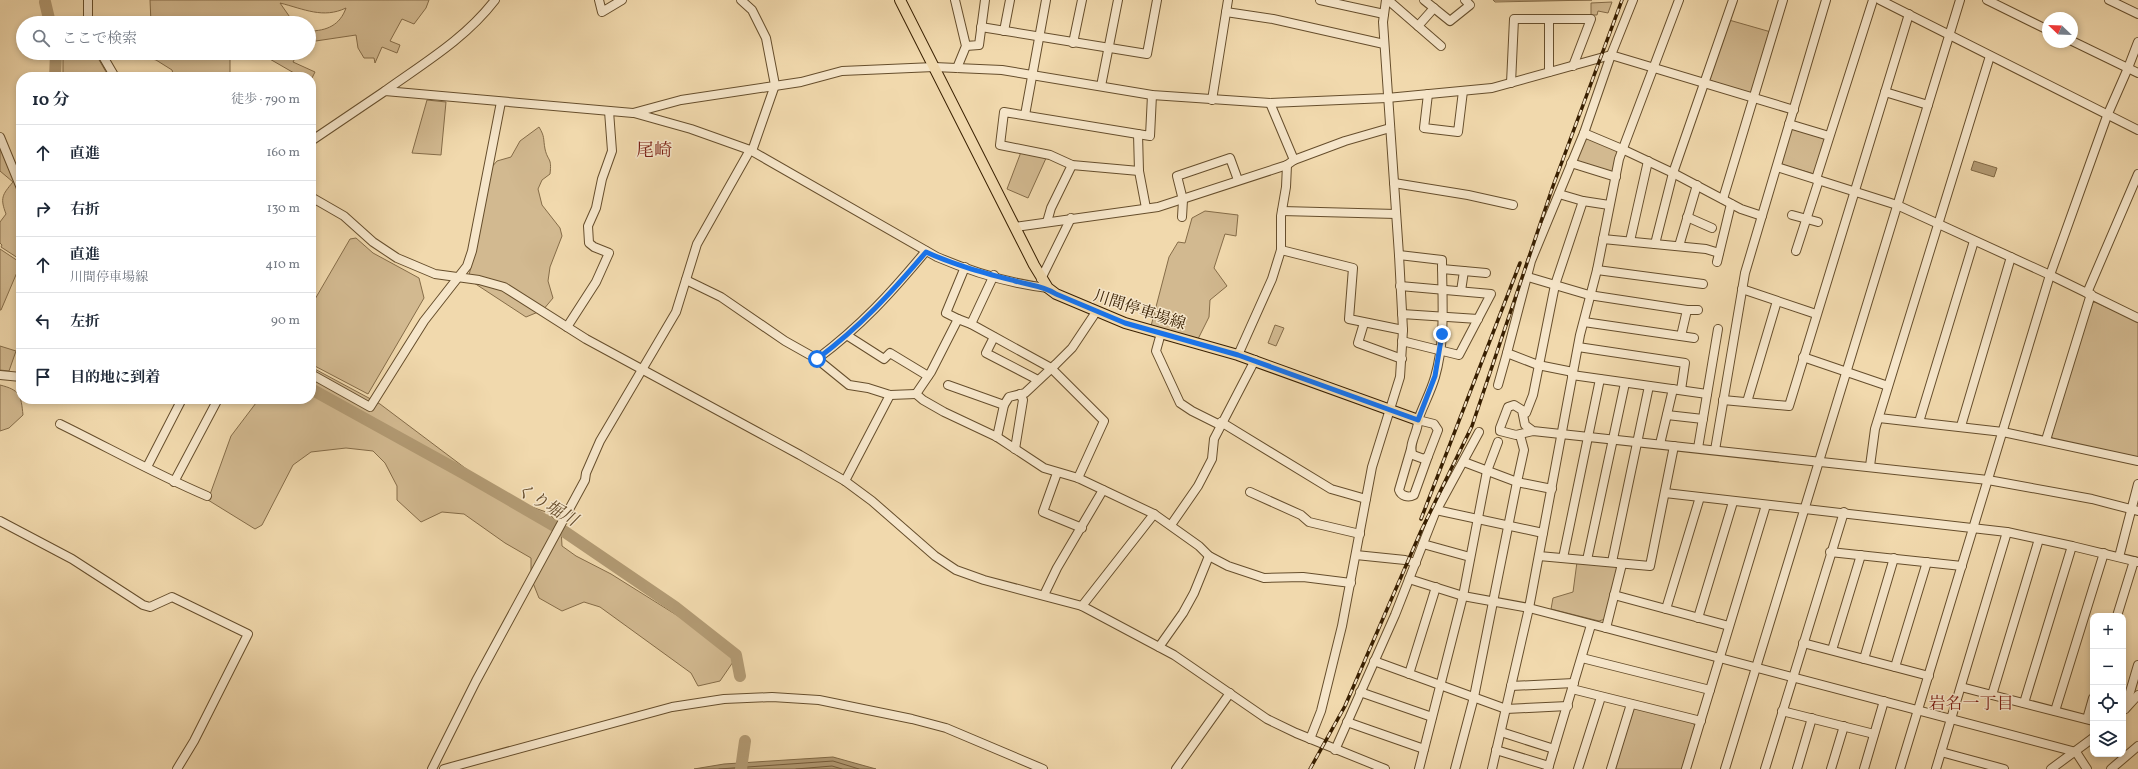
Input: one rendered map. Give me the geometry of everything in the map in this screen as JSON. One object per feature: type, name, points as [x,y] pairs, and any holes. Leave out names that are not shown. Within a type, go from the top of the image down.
[{"type":"main road","name":"川間停車場線","points":[[900,0],[1041,279],[1048,288],[1056,294],[1125,323],[1255,360],[1421,423]]},
{"type":"street","points":[[88,0],[88,16]]},
{"type":"street","points":[[316,138],[455,42],[475,23],[495,0]]},
{"type":"street","points":[[599,0],[602,12],[622,0]]},
{"type":"street","points":[[432,769],[467,698],[552,538],[586,480],[586,472],[600,441],[676,312],[697,244],[751,151],[775,85],[766,38],[752,10],[741,0]]},
{"type":"street","points":[[955,0],[966,46],[958,68]]},
{"type":"street","points":[[966,46],[978,45],[985,0]]},
{"type":"street","points":[[1004,31],[1010,0]]},
{"type":"street","points":[[1025,115],[1038,37],[1046,0]]},
{"type":"street","points":[[1073,43],[1082,0]]},
{"type":"street","points":[[1101,86],[1118,0]]},
{"type":"street","points":[[981,27],[1108,49],[1147,54],[1157,0]]},
{"type":"street","points":[[1212,100],[1228,0]]},
{"type":"street","points":[[1320,0],[1384,14]]},
{"type":"street","points":[[1310,739],[1321,711],[1351,582],[1372,467],[1388,410],[1400,377],[1402,359],[1403,330],[1399,255],[1384,44],[1384,14],[1387,0],[1441,46]]},
{"type":"street","points":[[1418,26],[1431,3],[1450,21],[1470,5],[1465,0]]},
{"type":"street","points":[[1498,385],[1532,261],[1584,134],[1611,55],[1633,0]]},
{"type":"street","points":[[1492,769],[1529,608],[1578,347],[1597,270],[1609,205],[1622,149],[1679,0]]},
{"type":"street","points":[[1655,244],[1673,173],[1733,0]]},
{"type":"street","points":[[1723,199],[1783,0]]},
{"type":"street","points":[[1715,450],[1742,289],[1826,0]]},
{"type":"street","points":[[1796,252],[1829,136],[1873,0]]},
{"type":"street","points":[[1880,0],[2107,116],[2138,130]]},
{"type":"street","points":[[1725,769],[1757,668],[1818,460],[1960,0]]},
{"type":"street","points":[[1987,0],[2042,27]]},
{"type":"street","points":[[2109,0],[2138,14]]},
{"type":"street","points":[[1226,12],[1262,19],[1273,19],[1384,44]]},
{"type":"street","points":[[1723,400],[1789,406],[1908,14]]},
{"type":"street","points":[[1511,83],[1514,19],[1591,19],[1573,66]]},
{"type":"street","points":[[1549,19],[1549,72]]},
{"type":"street","points":[[1900,769],[2050,275],[2107,116],[2138,42]]},
{"type":"street","points":[[2078,44],[2138,73]]},
{"type":"street","points":[[634,113],[681,100],[801,82],[842,71],[934,68],[1002,70],[1152,95],[1212,100],[1270,103],[1387,98],[1492,88],[1611,55],[1794,110]]},
{"type":"street","points":[[1870,466],[1872,441],[1888,386],[1990,56]]},
{"type":"street","points":[[105,60],[112,72]]},
{"type":"street","points":[[385,91],[634,113],[691,129],[751,151],[926,252],[965,267],[1035,286],[1048,288]]},
{"type":"street","points":[[1428,94],[1424,128],[1458,132],[1463,91]]},
{"type":"street","points":[[1884,92],[1928,105]]},
{"type":"street","points":[[1139,171],[1072,165],[1050,155],[1000,145],[1004,112],[1150,136],[1152,95]]},
{"type":"street","points":[[316,377],[370,407],[424,321],[467,266],[472,251],[501,102]]},
{"type":"street","points":[[1270,103],[1294,160]]},
{"type":"street","points":[[567,327],[596,282],[609,253],[594,247],[589,243],[588,226],[596,208],[602,179],[612,151],[609,111]]},
{"type":"street","points":[[1790,124],[1829,136]]},
{"type":"street","points":[[1015,227],[1158,207],[1287,165],[1294,160],[1345,141],[1390,128]]},
{"type":"street","points":[[1138,134],[1139,171],[1146,208]]},
{"type":"street","points":[[1584,134],[1622,149],[1697,185],[1731,204],[1762,216]]},
{"type":"street","points":[[0,137],[16,176]]},
{"type":"street","points":[[1182,218],[1183,200],[1177,176],[1230,158],[1238,180]]},
{"type":"street","points":[[1630,241],[1648,161]]},
{"type":"street","points":[[1571,163],[1616,177]]},
{"type":"street","points":[[1048,222],[1051,208],[1072,165]]},
{"type":"street","points":[[1238,355],[1272,279],[1282,250],[1282,211],[1286,186],[1287,165]]},
{"type":"street","points":[[1777,167],[1897,205],[2089,293],[2138,318]]},
{"type":"street","points":[[2046,440],[2089,293],[2138,174]]},
{"type":"street","points":[[1394,183],[1468,195],[1512,205]]},
{"type":"street","points":[[1679,246],[1697,185]]},
{"type":"street","points":[[1559,194],[1583,201],[1609,205]]},
{"type":"street","points":[[316,200],[344,216],[373,242],[397,258],[427,272],[479,280],[504,287],[529,301],[567,327],[845,481],[882,508],[928,551],[948,566],[979,579],[1082,606],[1159,647],[1230,693],[1257,713],[1372,767],[1385,769]]},
{"type":"street","points":[[1523,414],[1526,413],[1533,395],[1538,365],[1556,286],[1583,201]]},
{"type":"street","points":[[1717,262],[1731,204]]},
{"type":"street","points":[[1282,211],[1396,214]]},
{"type":"street","points":[[1792,215],[1818,222]]},
{"type":"street","points":[[1687,217],[1712,228]]},
{"type":"street","points":[[1041,279],[1071,218]]},
{"type":"street","points":[[1603,239],[1706,249],[1719,253]]},
{"type":"street","points":[[1919,422],[1974,241]]},
{"type":"street","points":[[1282,250],[1353,268],[1349,319],[1403,330]]},
{"type":"street","points":[[817,359],[848,336],[876,309],[926,252]]},
{"type":"street","points":[[1399,255],[1442,260],[1442,316],[1440,352],[1435,376],[1399,490],[1403,495],[1408,497],[1414,495],[1438,430],[1436,425],[1421,423]]},
{"type":"street","points":[[1961,426],[2011,257]]},
{"type":"street","points":[[965,267],[946,313],[958,320],[971,324],[1051,368],[1104,421],[1078,478]]},
{"type":"street","points":[[1442,269],[1486,273]]},
{"type":"street","points":[[1597,270],[1703,284]]},
{"type":"street","points":[[1461,291],[1464,271]]},
{"type":"street","points":[[971,324],[994,275]]},
{"type":"street","points":[[1528,277],[1556,286],[1590,294],[1687,310],[1698,310]]},
{"type":"street","points":[[686,280],[721,297],[785,341],[817,359],[849,385],[868,388],[890,395],[916,394],[923,400],[944,412],[997,437],[1037,464],[1058,473],[1078,478],[1154,514],[1171,525],[1209,556],[1228,566],[1264,578],[1303,577],[1351,582]]},
{"type":"street","points":[[1400,286],[1491,294],[1459,355],[1440,352],[1402,341]]},
{"type":"street","points":[[1742,289],[1816,314]]},
{"type":"street","points":[[1747,402],[1777,301]]},
{"type":"street","points":[[1681,336],[1687,310]]},
{"type":"street","points":[[997,437],[1004,405],[1009,397],[1025,393],[1072,348],[1096,312]]},
{"type":"street","points":[[1402,314],[1478,318]]},
{"type":"street","points":[[916,394],[928,376],[958,320]]},
{"type":"street","points":[[1584,322],[1694,338]]},
{"type":"street","points":[[1364,323],[1358,343],[1402,359]]},
{"type":"street","points":[[1698,448],[1718,329]]},
{"type":"street","points":[[1161,333],[1156,351],[1180,403],[1192,411],[1221,423],[1331,489],[1366,499]]},
{"type":"street","points":[[848,336],[884,360],[890,353],[928,376]]},
{"type":"street","points":[[994,337],[986,352],[1038,380]]},
{"type":"street","points":[[1578,347],[1685,363],[1667,415],[1660,444]]},
{"type":"street","points":[[1507,353],[1538,365],[1600,379],[1707,394]]},
{"type":"street","points":[[1804,357],[1888,386]]},
{"type":"street","points":[[1171,525],[1198,486],[1212,459],[1214,439],[1255,360]]},
{"type":"street","points":[[0,375],[16,377]]},
{"type":"street","points":[[1563,558],[1600,379]]},
{"type":"street","points":[[1587,560],[1624,383]]},
{"type":"street","points":[[948,385],[1004,405]]},
{"type":"street","points":[[1612,562],[1649,386]]},
{"type":"street","points":[[1015,449],[1023,400],[1020,394]]},
{"type":"street","points":[[845,481],[890,395]]},
{"type":"street","points":[[147,467],[179,404]]},
{"type":"street","points":[[174,482],[215,404]]},
{"type":"street","points":[[1533,431],[1525,425],[1523,414],[1518,407],[1511,405],[1508,407],[1500,428],[1502,432],[1507,434],[1520,435],[1533,431],[1818,460],[1988,480],[2042,489],[2135,510]]},
{"type":"street","points":[[1667,415],[1703,419]]},
{"type":"street","points":[[1879,418],[1961,426],[2003,432],[2046,440],[2138,461]]},
{"type":"street","points":[[60,424],[174,482],[207,496]]},
{"type":"street","points":[[1334,750],[1410,580],[1436,510],[1464,462],[1479,432]]},
{"type":"street","points":[[1455,769],[1474,697],[1524,450],[1520,435]]},
{"type":"street","points":[[1419,769],[1463,596],[1487,471],[1498,442]]},
{"type":"street","points":[[1539,556],[1650,566],[1674,446]]},
{"type":"street","points":[[1411,449],[1413,455],[1424,459],[1428,456]]},
{"type":"street","points":[[1464,462],[1517,482],[1552,489]]},
{"type":"street","points":[[1058,473],[1043,512],[1082,528]]},
{"type":"street","points":[[2119,557],[2135,510],[2138,484]]},
{"type":"street","points":[[1044,595],[1057,568],[1082,528],[1103,490]]},
{"type":"street","points":[[1250,492],[1301,515],[1309,522],[1360,534]]},
{"type":"street","points":[[1665,493],[1733,502],[1844,512],[1973,527],[2008,532],[2119,557],[2136,562],[2119,613]]},
{"type":"street","points":[[1666,609],[1700,497]]},
{"type":"street","points":[[1698,618],[1733,502]]},
{"type":"street","points":[[1686,769],[1766,505]]},
{"type":"street","points":[[1436,510],[1508,527],[1543,533]]},
{"type":"street","points":[[1765,769],[1830,552],[1844,512]]},
{"type":"street","points":[[1082,606],[1154,514]]},
{"type":"street","points":[[0,521],[72,559],[143,605],[150,607],[172,597],[248,634],[194,741],[177,769]]},
{"type":"street","points":[[1936,769],[2008,532]]},
{"type":"street","points":[[1992,695],[2039,539]]},
{"type":"street","points":[[1423,544],[1470,557]]},
{"type":"street","points":[[2024,703],[2072,546]]},
{"type":"street","points":[[1830,552],[1962,566]]},
{"type":"street","points":[[2055,711],[2104,554]]},
{"type":"street","points":[[1356,555],[1405,560],[1416,563]]},
{"type":"street","points":[[1832,650],[1861,555]]},
{"type":"street","points":[[1159,647],[1187,606],[1209,556]]},
{"type":"street","points":[[1864,659],[1894,558]]},
{"type":"street","points":[[1895,667],[1927,562]]},
{"type":"street","points":[[1606,628],[1622,564]]},
{"type":"street","points":[[1410,580],[1463,596],[1529,608],[1720,657],[1884,701],[1918,712],[1951,719],[2076,752],[2087,769]]},
{"type":"street","points":[[1409,674],[1436,588]]},
{"type":"street","points":[[1614,595],[1729,626]]},
{"type":"street","points":[[1496,750],[1549,767],[1591,625]]},
{"type":"street","points":[[1803,643],[1929,676]]},
{"type":"street","points":[[1582,658],[1710,690]]},
{"type":"street","points":[[1374,661],[1506,709],[1568,706]]},
{"type":"street","points":[[2126,704],[2138,665]]},
{"type":"street","points":[[1511,686],[1573,686],[1601,697],[1701,721]]},
{"type":"street","points":[[1961,687],[2090,720]]},
{"type":"street","points":[[1360,692],[1432,717]]},
{"type":"street","points":[[1176,769],[1230,693]]},
{"type":"street","points":[[2126,708],[2138,695]]},
{"type":"street","points":[[444,769],[672,707],[724,699],[772,697],[819,700],[912,719],[957,733],[1043,769]]},
{"type":"street","points":[[1578,769],[1601,697]]},
{"type":"street","points":[[1864,769],[1884,701]]},
{"type":"street","points":[[1611,769],[1631,704]]},
{"type":"street","points":[[1782,711],[1874,734]]},
{"type":"street","points":[[1797,769],[1812,718]]},
{"type":"street","points":[[1347,722],[1424,749]]},
{"type":"street","points":[[1831,769],[1844,726]]},
{"type":"street","points":[[1500,732],[1554,749]]},
{"type":"street","points":[[2051,769],[2090,740]]},
{"type":"street","points":[[2111,769],[2138,746]]},
{"type":"street","points":[[1941,752],[2004,769]]},
{"type":"street","points":[[1969,769],[1972,760]]},
{"type":"shaded area","points":[[150,0],[429,0],[426,8],[414,24],[402,19],[390,41],[400,45],[397,53],[382,47],[375,63],[374,58],[364,58],[358,48],[356,35],[316,41],[316,31],[332,26],[336,23],[346,8],[329,13],[321,13],[280,3],[289,16],[151,16]]},
{"type":"shaded area","points":[[1493,0],[1592,0],[1495,2]]},
{"type":"shaded area","points":[[1612,2],[1608,13],[1598,11],[1597,15],[1591,15],[1591,3]]},
{"type":"shaded area","points":[[1729,20],[1771,32],[1751,94],[1709,80]]},
{"type":"shaded area","points":[[63,60],[99,60],[106,72],[63,72]]},
{"type":"shaded area","points":[[156,60],[230,60],[230,72],[173,72],[172,70]]},
{"type":"shaded area","points":[[271,60],[294,60],[293,62],[315,72],[292,72]]},
{"type":"shaded area","points":[[427,100],[446,102],[441,155],[412,153]]},
{"type":"shaded area","points":[[539,127],[543,135],[546,153],[550,162],[550,174],[542,180],[538,189],[542,205],[560,228],[562,236],[550,267],[548,281],[553,298],[543,310],[526,317],[468,279],[471,267],[467,257],[491,168],[497,161],[511,157],[520,141]]},
{"type":"shaded area","points":[[1792,127],[1826,138],[1814,174],[1780,164]]},
{"type":"shaded area","points":[[1585,137],[1619,150],[1613,174],[1574,162]]},
{"type":"shaded area","points":[[0,143],[16,182],[16,257],[1,247],[2,245],[0,243],[0,222],[6,214],[3,204],[3,197],[6,190],[13,182],[0,171]]},
{"type":"shaded area","points":[[1021,152],[1047,156],[1028,198],[1007,189]]},
{"type":"shaded area","points":[[1205,211],[1238,215],[1236,236],[1225,234],[1214,268],[1227,286],[1210,300],[1209,317],[1198,339],[1151,326],[1169,257],[1178,242],[1185,243],[1192,218]]},
{"type":"shaded area","points":[[356,238],[373,253],[419,278],[424,298],[368,394],[316,367],[316,297],[350,239]]},
{"type":"shaded area","points":[[0,249],[16,260],[16,275],[0,310]]},
{"type":"shaded area","points":[[2095,302],[2138,322],[2138,458],[2053,439],[2050,434],[2091,303]]},
{"type":"shaded area","points":[[1275,325],[1284,328],[1276,346],[1268,343]]},
{"type":"shaded area","points":[[0,346],[16,351],[9,371],[0,370]]},
{"type":"shaded area","points":[[316,370],[380,404],[485,483],[526,505],[549,513],[561,528],[562,546],[576,556],[611,574],[734,651],[733,662],[720,681],[698,686],[691,673],[600,607],[584,602],[562,611],[539,598],[531,578],[531,558],[505,543],[464,514],[442,512],[421,522],[397,500],[397,486],[385,463],[373,451],[346,448],[311,452],[293,465],[262,525],[255,529],[208,500],[231,436],[255,404],[316,404]]},
{"type":"shaded area","points":[[0,385],[16,391],[16,404],[21,404],[23,415],[9,428],[0,431]]},
{"type":"shaded area","points":[[1577,562],[1615,565],[1617,569],[1605,619],[1599,621],[1551,609],[1553,598],[1573,592]]},
{"type":"shaded area","points":[[1635,708],[1693,723],[1695,726],[1682,769],[1614,769],[1632,711]]},
{"type":"water","points":[[1974,161],[1997,168],[1994,177],[1971,170]]},
{"type":"water","points":[[833,757],[876,769],[694,769],[724,764]]},
{"type":"waterway","name":"くり堀川","points":[[45,2],[48,16]]},
{"type":"waterway","name":"くり堀川","points":[[55,72],[56,60]]},
{"type":"waterway","name":"くり堀川","points":[[316,392],[463,473],[565,532],[675,607],[736,655],[740,676]]},
{"type":"waterway","name":"くり堀川","points":[[741,769],[745,741]]},
{"type":"railway","points":[[1310,769],[1345,706],[1421,531],[1472,426],[1553,186],[1622,0]]},
{"type":"railway","points":[[1421,519],[1520,263]]},
{"type":"district","name":"尾崎","points":[[654,150]]},
{"type":"district","name":"岩名一丁目","points":[[1971,703]]},
{"type":"route","points":[[817,359],[848,336],[876,309],[926,252],[961,266],[1035,286],[1048,288],[1056,294],[1125,323],[1255,360],[1418,420],[1435,376],[1442,334]]}]
